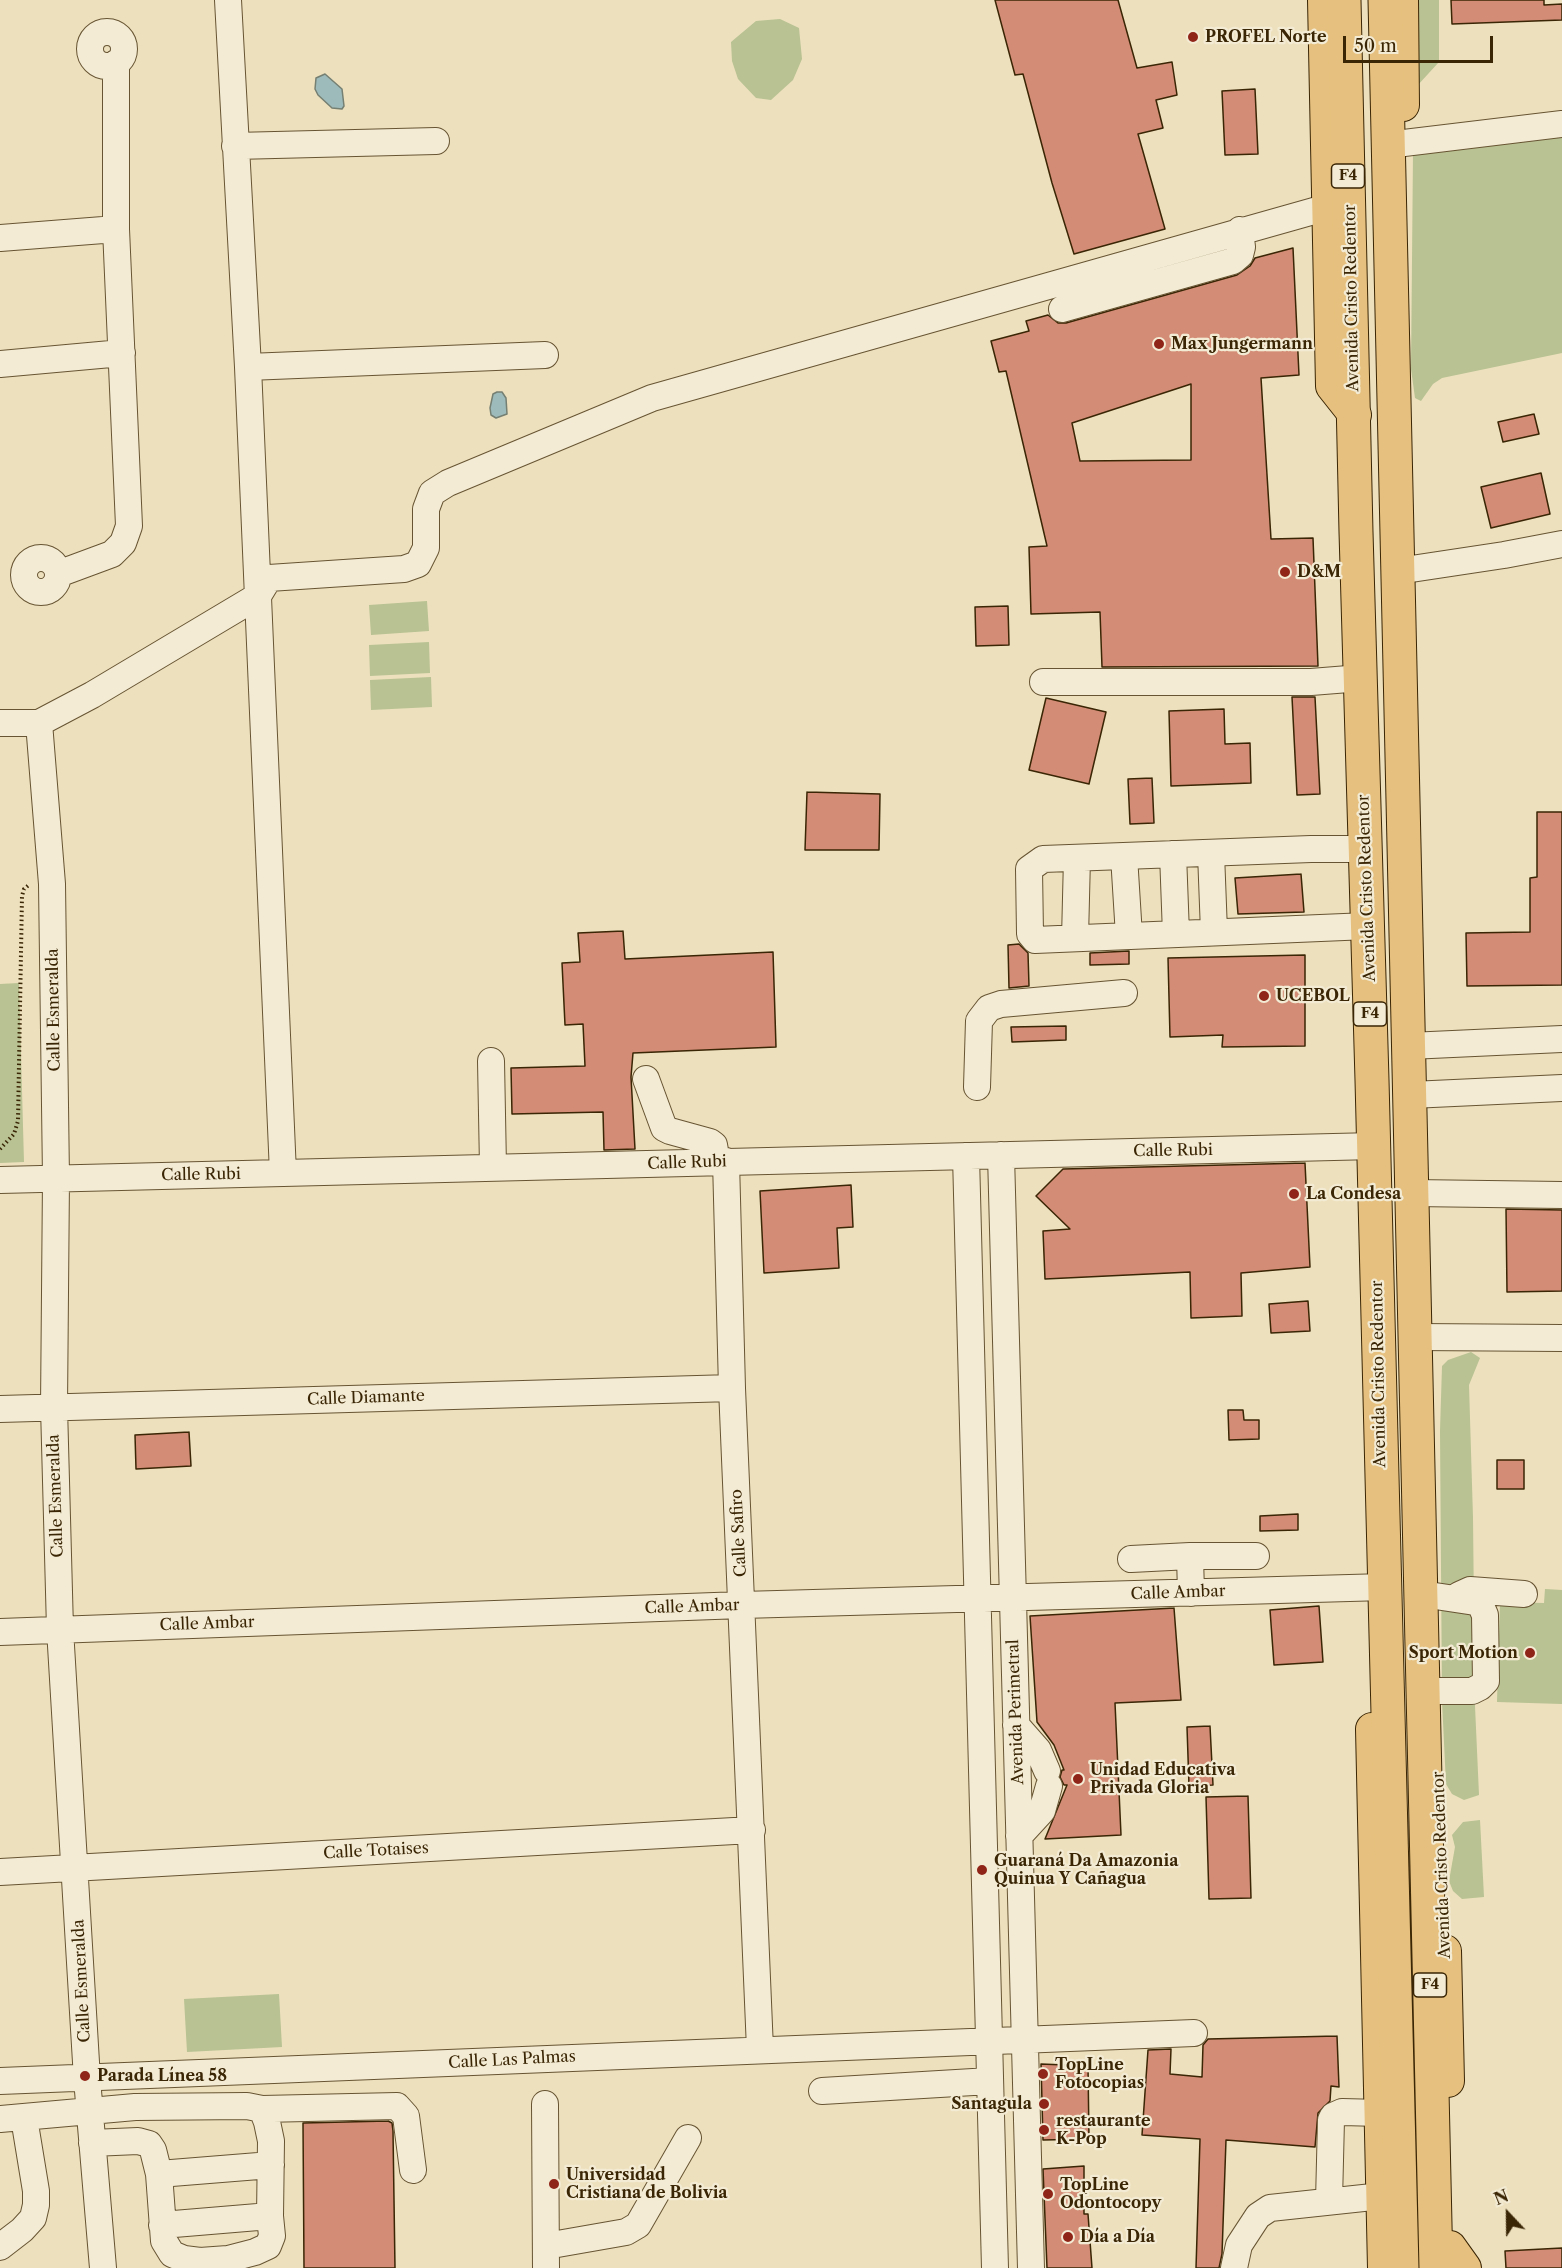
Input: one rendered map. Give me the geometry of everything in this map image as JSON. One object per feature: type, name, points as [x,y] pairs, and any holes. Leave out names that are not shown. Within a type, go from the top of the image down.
[{"type":"highway","name":"Avenida Cristo Redentor","points":[[1344,0],[1388,1705],[1387,2265]]},
{"type":"highway","name":"Avenida Cristo Redentor","points":[[1385,0],[1416,1337],[1431,1600],[1430,1696],[1448,2264]]},
{"type":"main road","name":"Avenida Cristo Redentor","points":[[1324,0],[1332,386],[1354,415]]},
{"type":"main road","name":"Avenida Cristo Redentor","points":[[1394,412],[1407,377],[1402,0]]},
{"type":"main road","name":"Avenida Cristo Redentor","points":[[1385,1600],[1371,1678],[1382,2196],[1387,2265]]},
{"type":"street","points":[[228,0],[248,366],[283,1173]]},
{"type":"street","points":[[58,574],[112,554],[123,543],[129,526],[116,230],[116,63]]},
{"type":"street","points":[[1404,143],[1562,124]]},
{"type":"street","points":[[235,146],[436,141]]},
{"type":"street","points":[[0,723],[39,723],[92,695],[258,596],[269,578],[404,568],[418,564],[426,548],[426,509],[432,493],[448,483],[652,398],[1328,207]]},
{"type":"street","points":[[0,238],[116,230]]},
{"type":"street","points":[[1062,309],[1233,261],[1240,255],[1242,247],[1240,230]]},
{"type":"street","points":[[0,364],[122,353]]},
{"type":"street","points":[[248,366],[545,355]]},
{"type":"street","points":[[1398,571],[1562,544]]},
{"type":"street","points":[[1043,682],[1311,682],[1361,678]]},
{"type":"street","name":"Calle Esmeralda","points":[[39,723],[52,884],[56,1178],[54,1407],[60,1629],[87,2079],[103,2268]]},
{"type":"street","points":[[1366,849],[1043,859],[1029,869],[1032,938],[1035,940],[1368,926]]},
{"type":"street","points":[[1211,853],[1214,932]]},
{"type":"street","points":[[1173,854],[1176,934]]},
{"type":"street","points":[[1124,856],[1129,936]]},
{"type":"street","points":[[1075,938],[1077,858]]},
{"type":"street","points":[[977,1087],[979,1021],[989,1008],[1001,1004],[1124,993]]},
{"type":"street","points":[[1409,1046],[1562,1039]]},
{"type":"street","points":[[491,1061],[493,1167]]},
{"type":"street","points":[[646,1079],[664,1128],[710,1142],[714,1145],[722,1162]]},
{"type":"street","points":[[1410,1095],[1562,1088]]},
{"type":"street","name":"Calle Rubi","points":[[0,1180],[1374,1146]]},
{"type":"street","name":"Avenida Perimetral","points":[[1001,1155],[1031,2268]]},
{"type":"street","points":[[966,1156],[995,2268]]},
{"type":"street","name":"Calle Safiro","points":[[722,1162],[760,2049]]},
{"type":"street","points":[[1413,1193],[1562,1195]]},
{"type":"street","points":[[1416,1337],[1562,1338]]},
{"type":"street","name":"Calle Diamante","points":[[0,1409],[732,1388]]},
{"type":"street","points":[[1190,1556],[1191,1593]]},
{"type":"street","points":[[1131,1559],[1256,1556]]},
{"type":"street","points":[[1431,1600],[1470,1590],[1524,1594]]},
{"type":"street","name":"Calle Ambar","points":[[0,1632],[1013,1597],[1191,1593],[1385,1600]]},
{"type":"street","points":[[1430,1696],[1472,1691],[1486,1681],[1485,1615],[1481,1606],[1475,1602],[1431,1600]]},
{"type":"street","points":[[1016,1725],[1038,1750],[1048,1778],[1042,1811],[1019,1836]]},
{"type":"street","name":"Calle Totaises","points":[[0,1872],[752,1830]]},
{"type":"street","name":"Calle Las Palmas","points":[[0,2081],[1194,2033]]},
{"type":"street","points":[[822,2091],[990,2081]]},
{"type":"street","points":[[545,2104],[546,2257],[626,2232],[638,2225],[688,2138]]},
{"type":"street","points":[[0,2247],[33,2218],[36,2205],[36,2192],[12,2119],[135,2107],[247,2106],[261,2109],[397,2106],[406,2116],[413,2170]]},
{"type":"street","points":[[92,2143],[138,2141],[148,2144],[153,2150],[159,2174],[162,2225],[165,2241],[172,2254],[184,2259],[200,2261],[228,2259],[268,2246],[272,2236],[271,2141],[267,2122],[261,2109]]},
{"type":"street","points":[[1329,2201],[1331,2120],[1333,2116],[1342,2112],[1380,2113]]},
{"type":"street","points":[[159,2174],[271,2165]]},
{"type":"street","points":[[1234,2268],[1239,2245],[1258,2216],[1270,2208],[1382,2196]]},
{"type":"street","points":[[162,2225],[270,2216]]},
{"type":"path","points":[[0,1149],[9,1141],[17,1128],[22,896],[24,889],[36,884]]},
{"type":"green space","points":[[1418,0],[1439,0],[1439,62],[1417,86]]},
{"type":"green space","points":[[780,19],[799,28],[802,59],[793,80],[771,100],[756,98],[738,79],[732,61],[731,42],[756,21]]},
{"type":"green space","points":[[1562,132],[1562,353],[1442,378],[1433,384],[1421,401],[1415,398],[1411,369],[1413,153],[1469,149]]},
{"type":"green space","points":[[427,601],[429,631],[371,635],[369,605]]},
{"type":"green space","points":[[429,642],[430,673],[370,676],[369,645]]},
{"type":"green space","points":[[431,677],[432,707],[371,710],[370,680]]},
{"type":"green space","points":[[19,983],[24,1162],[0,1163],[0,984]]},
{"type":"green space","points":[[1471,1352],[1480,1358],[1469,1385],[1475,1706],[1479,1795],[1464,1800],[1452,1794],[1446,1784],[1442,1701],[1440,1431],[1442,1366],[1448,1360]]},
{"type":"green space","name":"Sport Motion","points":[[1545,1589],[1562,1590],[1562,1704],[1497,1702],[1500,1602],[1544,1603]]},
{"type":"green space","points":[[1480,1820],[1484,1897],[1462,1899],[1453,1891],[1449,1881],[1455,1847],[1452,1835],[1463,1822]]},
{"type":"green space","points":[[279,1994],[282,2047],[187,2052],[184,1999]]},
{"type":"water","points":[[325,74],[342,89],[344,106],[342,109],[332,108],[315,89],[316,78]]},
{"type":"water","points":[[502,392],[506,398],[507,414],[496,418],[491,415],[490,408],[493,394]]},
{"type":"building","points":[[995,0],[1118,0],[1137,68],[1172,62],[1177,95],[1156,100],[1163,128],[1138,134],[1165,229],[1074,254],[1052,183],[1023,74],[1015,75]]},
{"type":"building","points":[[1451,0],[1544,0],[1544,5],[1562,4],[1562,20],[1452,24]]},
{"type":"building","points":[[1255,89],[1258,154],[1225,155],[1222,91]]},
{"type":"building","points":[[1293,248],[1299,375],[1261,378],[1271,539],[1313,538],[1318,666],[1102,667],[1100,612],[1031,614],[1029,547],[1047,546],[1006,371],[999,372],[991,341],[1029,331],[1026,321],[1048,315],[1058,323],[1066,323],[1237,275],[1250,266],[1255,258]],"holes":[[[1191,384],[1191,460],[1080,461],[1072,423]]]},
{"type":"building","points":[[1534,414],[1539,434],[1503,442],[1498,422]]},
{"type":"building","points":[[1541,473],[1550,514],[1491,528],[1481,487]]},
{"type":"building","points":[[1008,606],[1009,645],[976,646],[975,607]]},
{"type":"building","points":[[1292,697],[1315,697],[1320,794],[1297,795]]},
{"type":"building","points":[[1046,698],[1106,712],[1089,784],[1029,770]]},
{"type":"building","points":[[1224,709],[1225,744],[1250,743],[1251,783],[1171,786],[1169,711]]},
{"type":"building","points":[[1152,778],[1154,823],[1130,824],[1128,779]]},
{"type":"building","points":[[807,792],[880,794],[879,850],[805,850]]},
{"type":"building","points":[[1537,812],[1562,812],[1562,985],[1467,986],[1466,933],[1530,932],[1530,878],[1537,877]]},
{"type":"building","points":[[1301,874],[1304,912],[1238,914],[1235,878]]},
{"type":"building","points":[[623,931],[625,959],[773,952],[776,1047],[633,1053],[631,1077],[635,1149],[604,1150],[603,1112],[512,1114],[511,1068],[585,1066],[583,1024],[565,1025],[562,963],[580,962],[578,933]]},
{"type":"building","points":[[1019,944],[1028,953],[1029,986],[1009,988],[1008,945]]},
{"type":"building","points":[[1129,951],[1129,964],[1090,965],[1090,953]]},
{"type":"building","name":"UCEBOL","points":[[1305,955],[1305,1046],[1222,1047],[1223,1035],[1170,1037],[1168,958]]},
{"type":"building","points":[[1066,1026],[1066,1040],[1012,1042],[1011,1027]]},
{"type":"building","points":[[1305,1163],[1310,1267],[1241,1273],[1242,1316],[1191,1318],[1190,1272],[1045,1279],[1043,1231],[1070,1229],[1036,1196],[1063,1169]]},
{"type":"building","points":[[851,1185],[853,1227],[837,1228],[839,1268],[764,1273],[760,1191]]},
{"type":"building","points":[[1506,1209],[1562,1210],[1562,1291],[1507,1292]]},
{"type":"building","points":[[1308,1301],[1310,1331],[1271,1333],[1269,1304]]},
{"type":"building","points":[[1228,1410],[1243,1410],[1244,1420],[1259,1420],[1259,1439],[1229,1440]]},
{"type":"building","points":[[189,1432],[191,1466],[136,1469],[135,1435]]},
{"type":"building","points":[[1497,1460],[1524,1460],[1524,1489],[1497,1489]]},
{"type":"building","points":[[1298,1514],[1298,1530],[1260,1531],[1260,1516]]},
{"type":"building","points":[[1319,1606],[1323,1662],[1274,1665],[1270,1610]]},
{"type":"building","points":[[1174,1608],[1181,1700],[1115,1703],[1121,1835],[1045,1839],[1067,1785],[1064,1785],[1060,1777],[1064,1770],[1054,1745],[1037,1722],[1030,1616]]},
{"type":"building","points":[[1210,1726],[1213,1785],[1189,1786],[1187,1727]]},
{"type":"building","points":[[1248,1796],[1251,1898],[1209,1899],[1206,1797]]},
{"type":"building","points":[[1337,2036],[1339,2087],[1331,2086],[1330,2101],[1318,2113],[1315,2147],[1226,2140],[1222,2254],[1219,2268],[1196,2268],[1200,2139],[1142,2135],[1148,2050],[1171,2049],[1170,2074],[1202,2077],[1203,2045],[1208,2039]]},
{"type":"building","points":[[1041,2064],[1088,2066],[1089,2139],[1043,2140]]},
{"type":"building","points":[[388,2121],[392,2123],[393,2131],[395,2268],[304,2268],[303,2123]]},
{"type":"building","points":[[1084,2166],[1084,2214],[1088,2214],[1092,2268],[1047,2268],[1043,2169]]},
{"type":"building","points":[[1562,2248],[1562,2268],[1506,2268],[1505,2251]]},
{"type":"place","name":"PROFEL Norte","points":[[1193,37]]},
{"type":"place","name":"Max Jungermann","points":[[1159,344]]},
{"type":"place","name":"D&M","points":[[1285,572]]},
{"type":"place","name":"UCEBOL","points":[[1264,996]]},
{"type":"place","name":"La Condesa","points":[[1294,1194]]},
{"type":"place","name":"Sport Motion","points":[[1530,1653]]},
{"type":"place","name":"Unidad Educativa Privada Gloria","points":[[1078,1779]]},
{"type":"place","name":"Guaraná Da Amazonia Quinua Y Cañagua","points":[[982,1870]]},
{"type":"place","name":"TopLine Fotocopias","points":[[1043,2074]]},
{"type":"place","name":"Parada Línea 58","points":[[85,2076]]},
{"type":"place","name":"Santagula","points":[[1044,2104]]},
{"type":"place","name":"restaurante K-Pop","points":[[1044,2130]]},
{"type":"place","name":"Universidad Cristiana de Bolivia","points":[[554,2184]]},
{"type":"place","name":"TopLine Odontocopy","points":[[1048,2194]]},
{"type":"place","name":"Día a Día","points":[[1068,2237]]}]
